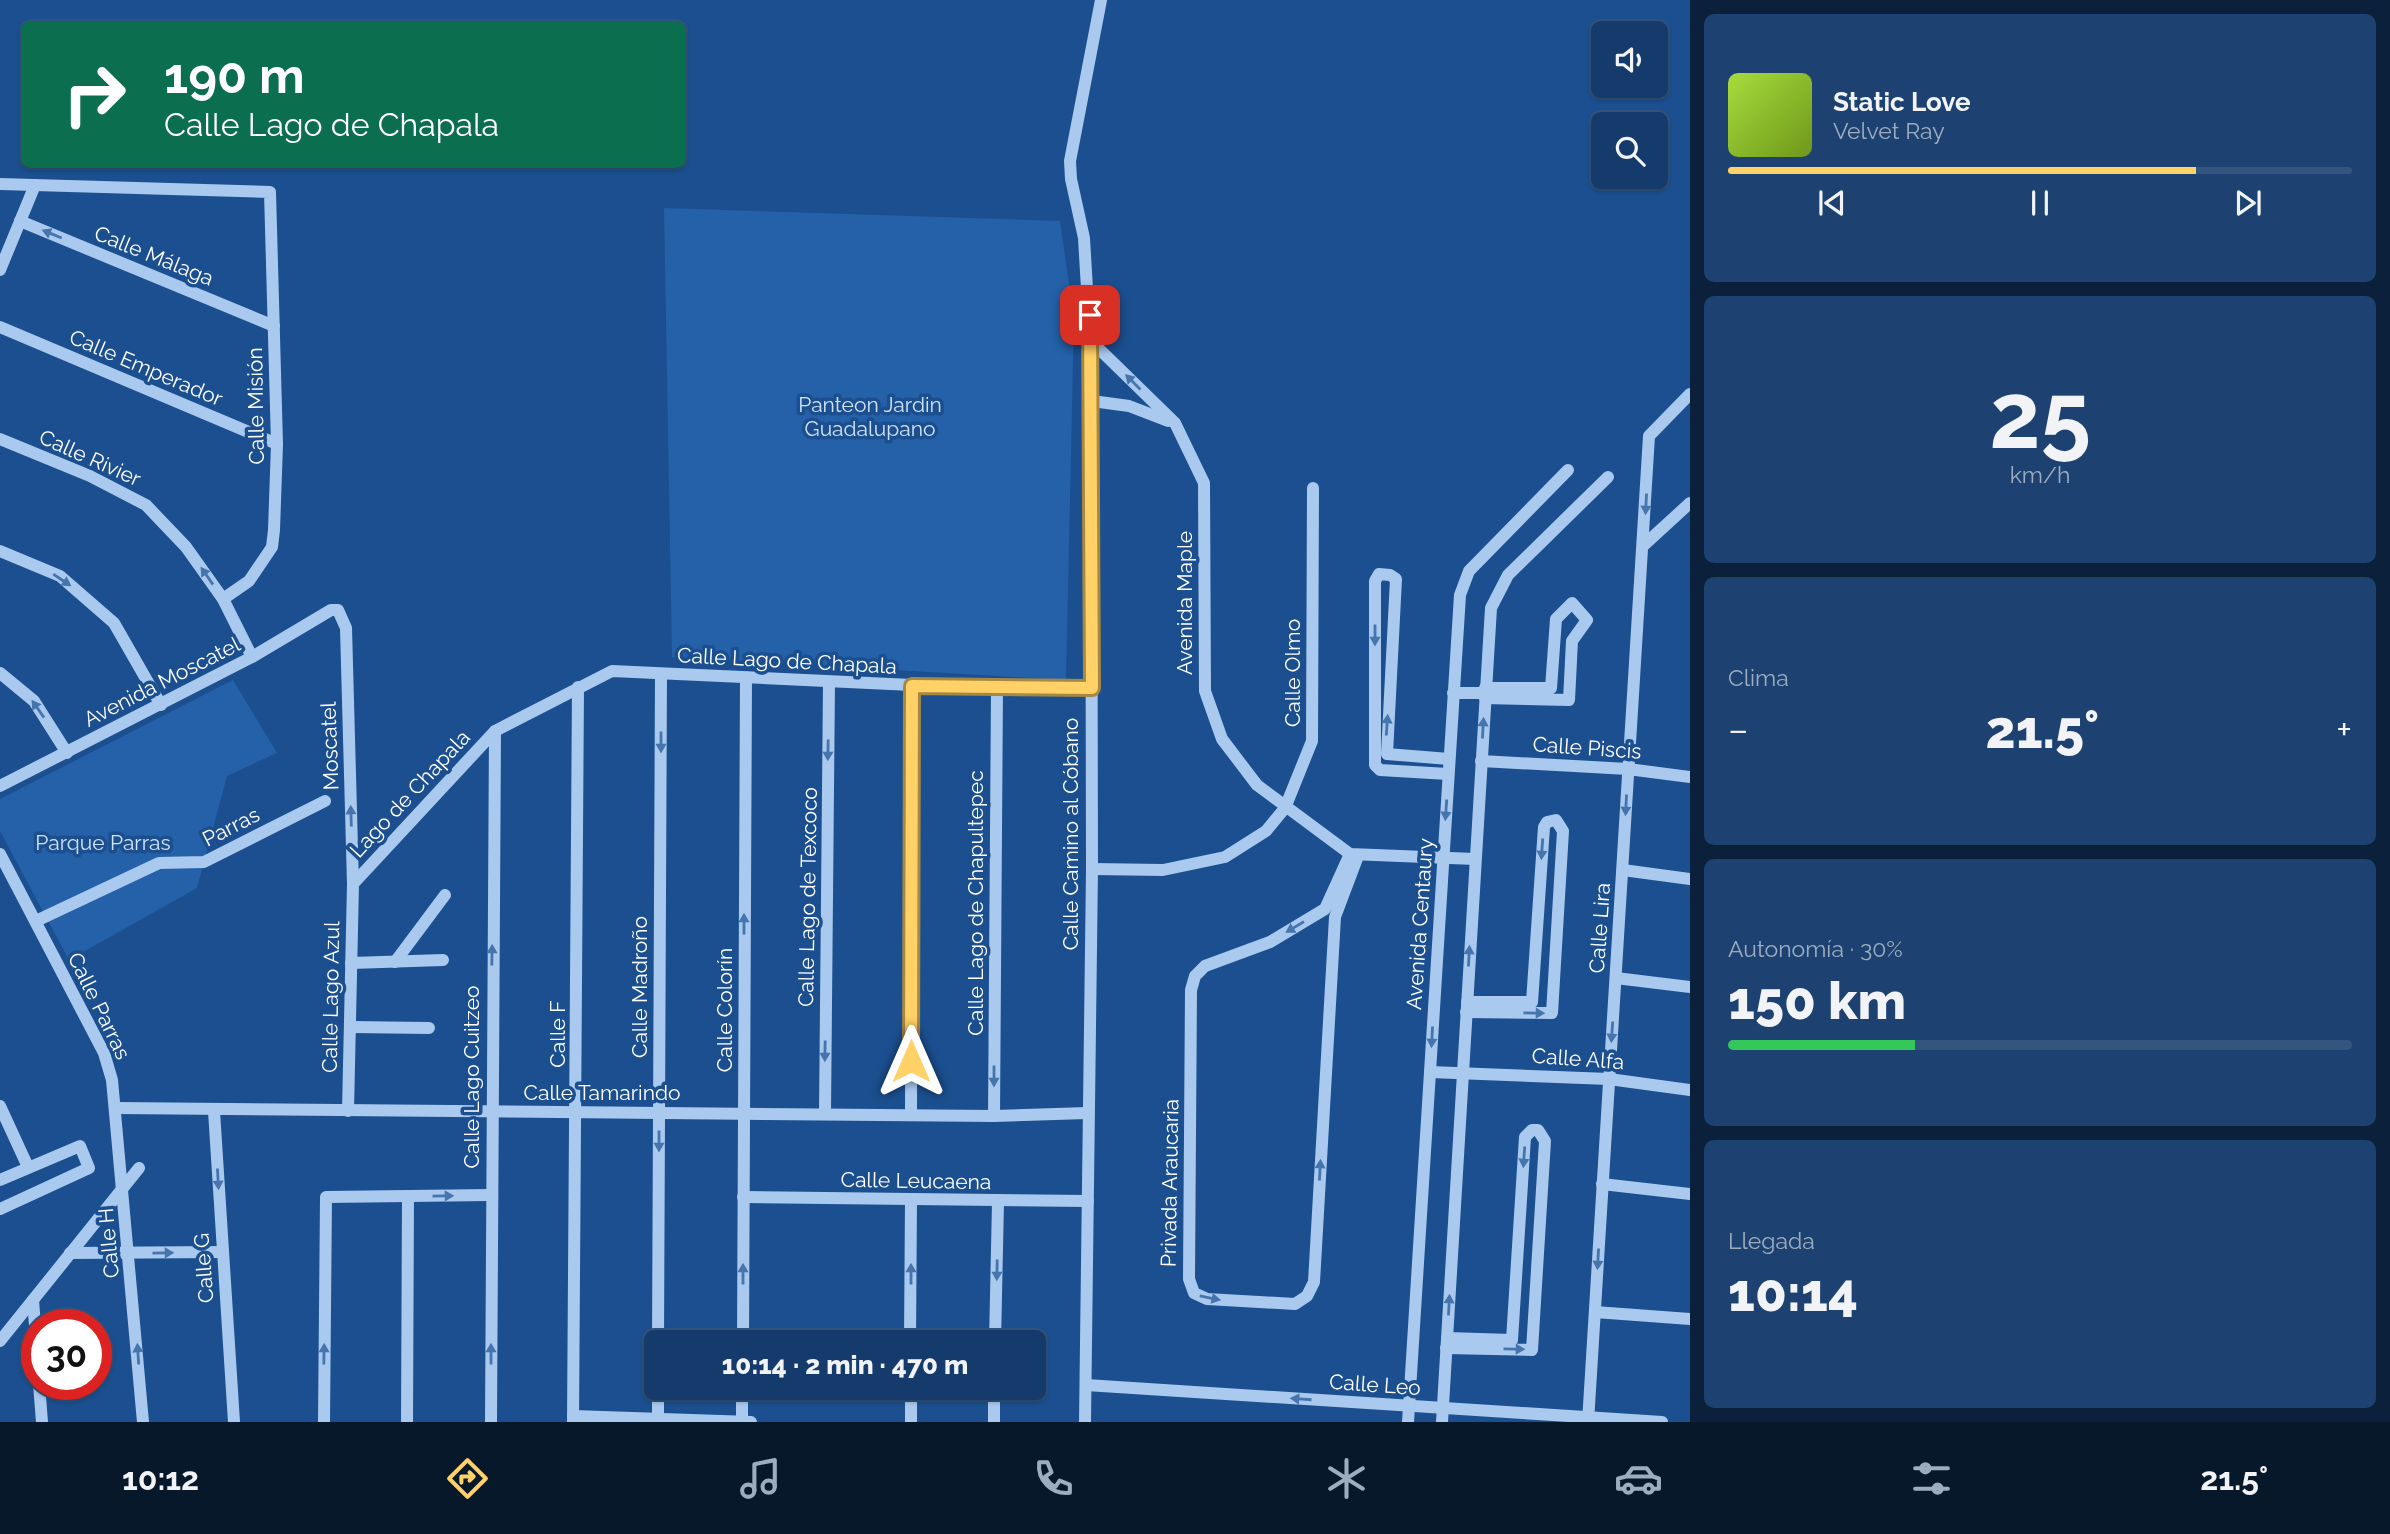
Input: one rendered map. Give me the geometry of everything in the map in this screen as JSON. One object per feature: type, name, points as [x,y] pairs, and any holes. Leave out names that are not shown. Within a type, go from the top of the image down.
[{"type":"street","name":"Calle Camino al Cóbano","points":[[1085,1422],[1091,869],[1092,401],[1084,238],[1071,179],[1070,160],[1101,0]]},
{"type":"street","points":[[0,184],[35,185],[0,270]]},
{"type":"street","name":"Calle Misión","points":[[35,185],[270,192],[277,444],[272,547],[250,581],[223,599]]},
{"type":"street","name":"Calle Málaga","points":[[20,221],[274,326]]},
{"type":"street","name":"Calle Emperador","points":[[0,327],[277,444]]},
{"type":"street","name":"Avenida Maple","points":[[1091,341],[1175,424],[1204,483],[1205,691],[1222,739],[1257,785],[1285,808],[1354,855]]},
{"type":"street","name":"Calle Lira","points":[[1588,1420],[1649,436],[1690,394]]},
{"type":"street","points":[[1092,401],[1129,406],[1175,424]]},
{"type":"street","name":"Calle Rivier","points":[[0,439],[90,476],[146,505],[186,547],[223,599],[252,657]]},
{"type":"street","name":"Avenida Centaury","points":[[1408,1422],[1460,594],[1469,570],[1568,470]]},
{"type":"street","points":[[1442,1422],[1491,608],[1497,591],[1508,575],[1608,477]]},
{"type":"street","name":"Calle Olmo","points":[[1091,869],[1163,870],[1225,857],[1266,831],[1285,808],[1312,741],[1313,488]]},
{"type":"street","points":[[1644,545],[1690,503]]},
{"type":"street","points":[[0,551],[60,576],[114,622],[161,705]]},
{"type":"street","points":[[1448,774],[1380,770],[1375,765],[1375,581],[1379,574],[1390,575],[1396,579],[1387,754],[1449,759]]},
{"type":"street","points":[[1453,693],[1551,688],[1556,620],[1572,603],[1587,620],[1572,641],[1569,700],[1485,693]]},
{"type":"street","name":"Avenida Moscatel","points":[[0,786],[252,657],[331,610],[338,610]]},
{"type":"street","name":"Moscatel","points":[[338,610],[346,628],[354,884]]},
{"type":"street","name":"Calle Lago de Chapala","points":[[495,731],[612,671],[912,686],[1092,688]]},
{"type":"street","points":[[0,673],[34,701],[67,753]]},
{"type":"street","name":"Calle Madroño","points":[[658,1330],[661,674]]},
{"type":"street","name":"Calle Colorín","points":[[743,1330],[746,678]]},
{"type":"street","name":"Calle Lago de Texcoco","points":[[825,1113],[829,682]]},
{"type":"street","points":[[911,1115],[912,686]]},
{"type":"street","name":"Calle F","points":[[573,1419],[578,687]]},
{"type":"street","name":"Calle Lago de Chapultepec","points":[[994,1116],[997,689]]},
{"type":"street","name":"Lago de Chapala","points":[[354,884],[495,731]]},
{"type":"street","name":"Calle Lago Cuitzeo","points":[[491,1422],[495,731]]},
{"type":"street","name":"Calle Piscis","points":[[1481,761],[1628,769],[1690,777]]},
{"type":"street","name":"Parras","points":[[36,920],[159,863],[204,862],[325,801]]},
{"type":"street","points":[[1556,820],[1563,831],[1552,1013],[1466,1007],[1532,1002],[1544,827],[1547,822],[1556,820]]},
{"type":"street","name":"Calle Parras","points":[[0,854],[104,1053],[116,1108],[123,1187]]},
{"type":"street","points":[[1354,855],[1475,859]]},
{"type":"street","name":"Privada Araucaria","points":[[1330,913],[1270,942],[1205,966],[1195,976],[1191,990],[1189,1279],[1194,1293],[1206,1299],[1294,1304],[1307,1296],[1314,1282],[1330,913],[1354,855]]},
{"type":"street","points":[[1623,870],[1690,879]]},
{"type":"street","name":"Calle Lago Azul","points":[[348,1111],[354,884]]},
{"type":"street","points":[[395,962],[444,895]]},
{"type":"street","points":[[352,963],[443,960]]},
{"type":"street","points":[[1616,978],[1690,987]]},
{"type":"street","points":[[350,1027],[429,1028]]},
{"type":"street","name":"Calle Alfa","points":[[1430,1072],[1609,1079],[1690,1090]]},
{"type":"street","points":[[0,1106],[28,1167]]},
{"type":"street","name":"Calle Tamarindo","points":[[116,1108],[214,1111],[743,1112],[994,1116],[1087,1113]]},
{"type":"street","name":"Calle G","points":[[214,1111],[234,1422]]},
{"type":"street","points":[[1532,1130],[1538,1130],[1545,1141],[1532,1350],[1446,1343],[1512,1340],[1525,1137],[1532,1130]]},
{"type":"street","points":[[0,1180],[80,1146],[89,1168],[0,1209]]},
{"type":"street","points":[[0,1341],[139,1168]]},
{"type":"street","points":[[1602,1184],[1690,1194]]},
{"type":"street","name":"Calle H","points":[[123,1187],[144,1422]]},
{"type":"street","points":[[324,1422],[326,1197],[491,1195]]},
{"type":"street","points":[[407,1422],[408,1197]]},
{"type":"street","name":"Calle Leucaena","points":[[743,1197],[1088,1201]]},
{"type":"street","points":[[910,1330],[911,1200]]},
{"type":"street","points":[[995,1330],[998,1202]]},
{"type":"street","points":[[71,1253],[222,1252]]},
{"type":"street","points":[[33,1300],[34,1309]]},
{"type":"street","points":[[1595,1312],[1690,1319]]},
{"type":"street","name":"Calle Leo","points":[[1086,1385],[1588,1420],[1662,1422]]},
{"type":"street","points":[[40,1400],[42,1422]]},
{"type":"street","points":[[658,1400],[658,1418]]},
{"type":"street","points":[[742,1400],[742,1422]]},
{"type":"street","points":[[911,1400],[911,1422]]},
{"type":"street","points":[[994,1422],[995,1400]]},
{"type":"street","points":[[573,1419],[658,1418],[751,1422]]},
{"type":"green space","name":"Panteon Jardin Guadalupano","points":[[664,208],[1060,221],[1074,319],[1066,680],[672,657]]},
{"type":"green space","name":"Parque Parras","points":[[233,680],[277,753],[227,776],[197,888],[69,960],[0,831],[0,799]]},
{"type":"route","points":[[911,1061],[912,686],[1092,688],[1090,315]]}]
